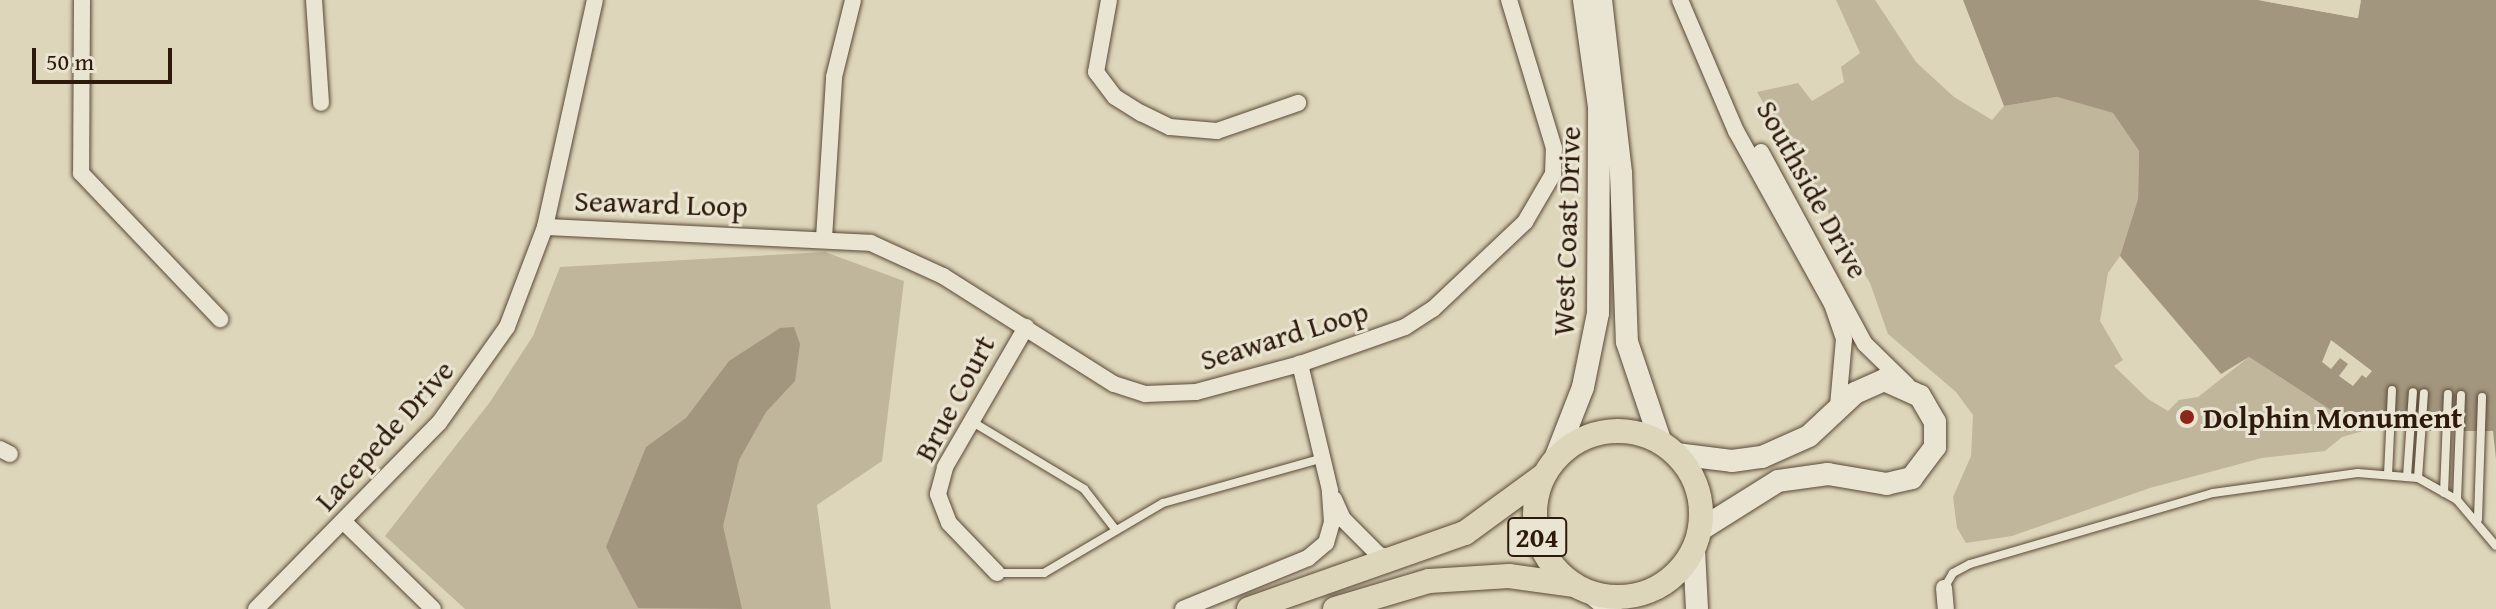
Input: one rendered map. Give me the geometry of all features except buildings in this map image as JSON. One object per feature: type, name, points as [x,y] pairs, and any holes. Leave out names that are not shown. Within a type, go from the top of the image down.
[{"type":"main road","name":"West Coast Drive","points":[[1549,467],[1583,387],[1598,313],[1599,107],[1584,0]]},
{"type":"main road","name":"West Coast Drive","points":[[1601,0],[1621,173],[1627,342],[1669,448]]},
{"type":"main road","points":[[1249,609],[1465,533],[1578,441],[1605,431],[1634,432],[1669,448],[1732,461],[1762,457],[1809,436],[1838,406],[1884,380],[1910,387],[1928,407],[1937,435],[1927,463],[1912,478],[1887,484],[1828,474],[1778,481],[1697,540],[1669,581],[1651,591],[1632,596],[1593,596],[1509,576],[1429,581],[1335,609]]},
{"type":"main road","points":[[1669,448],[1693,476],[1701,503],[1697,540],[1697,609]]},
{"type":"main road","name":"204","points":[[1549,467],[1534,505],[1537,536],[1551,564],[1593,596]]},
{"type":"street","points":[[82,0],[81,173],[220,319]]},
{"type":"street","points":[[314,0],[321,103]]},
{"type":"street","name":"Lacepede Drive","points":[[256,609],[439,423],[477,375],[507,327],[545,227],[595,0]]},
{"type":"street","points":[[824,238],[834,77],[853,0]]},
{"type":"street","points":[[1109,0],[1096,72],[1115,97],[1141,113],[1170,127],[1217,131],[1298,103]]},
{"type":"street","name":"Seaward Loop","points":[[545,227],[824,238],[902,253],[1114,384],[1145,394],[1174,397],[1300,364],[1405,327],[1433,309],[1525,222],[1553,174],[1554,148],[1509,0]]},
{"type":"street","name":"Southside Drive","points":[[1682,3],[1865,344],[1910,387]]},
{"type":"street","name":"Southside Drive","points":[[1682,3],[1736,131],[1832,304],[1845,362],[1838,406]]},
{"type":"street","name":"Brue Court","points":[[997,573],[949,523],[938,494],[945,467],[1026,327]]},
{"type":"street","points":[[1183,609],[1308,558],[1326,543],[1332,522],[1330,490],[1300,364]]},
{"type":"street","points":[[1330,490],[1343,519],[1379,555],[1398,559]]},
{"type":"street","points":[[344,522],[433,609]]},
{"type":"street","points":[[1944,588],[1946,609]]},
{"type":"lane","points":[[2388,475],[2392,390]]},
{"type":"lane","points":[[2407,477],[2413,392]]},
{"type":"lane","points":[[2418,478],[2424,393]]},
{"type":"lane","points":[[2444,493],[2448,394]]},
{"type":"lane","points":[[2457,500],[2461,395]]},
{"type":"lane","points":[[2478,519],[2482,397]]},
{"type":"lane","points":[[971,421],[1084,489],[1115,529]]},
{"type":"lane","points":[[997,573],[1044,573],[1163,503],[1324,458]]},
{"type":"lane","points":[[1944,588],[1953,573],[1970,564],[2213,493],[2295,479],[2388,475],[2418,478],[2457,500],[2478,519],[2496,546]]},
{"type":"shaded area","points":[[1836,0],[1875,0],[1916,62],[1954,97],[1992,120],[2004,106],[2057,97],[2113,113],[2139,151],[2138,199],[2120,256],[2108,273],[2100,321],[2123,360],[2114,366],[2148,399],[2168,411],[2179,400],[2198,397],[2249,357],[2363,431],[2342,437],[2325,451],[2262,458],[2150,488],[2012,536],[1966,543],[1957,528],[1953,497],[1971,456],[1973,415],[1956,392],[1888,334],[1870,283],[1757,92],[1798,83],[1812,101],[1844,82],[1841,67],[1860,53]]},
{"type":"shaded area","points":[[1963,0],[2258,0],[2357,18],[2361,0],[2496,0],[2496,459],[2493,431],[2363,431],[2249,357],[2221,374],[2120,256],[2138,199],[2139,151],[2113,113],[2057,97],[2004,106]]},
{"type":"shaded area","points":[[825,252],[904,281],[882,461],[817,505],[831,609],[465,609],[385,536],[490,402],[533,336],[560,267]]},
{"type":"shaded area","points":[[794,327],[800,344],[795,381],[766,412],[739,460],[723,526],[742,609],[638,608],[606,547],[646,447],[686,418],[729,361],[780,328]]},
{"type":"pier","points":[[2258,0],[2355,14],[2361,0],[2358,18]]},
{"type":"pier","points":[[2331,340],[2372,371],[2366,378],[2362,375],[2353,386],[2339,376],[2348,364],[2340,358],[2331,369],[2322,362]]},
{"type":"place","name":"Dolphin Monument","points":[[2187,417]]}]
